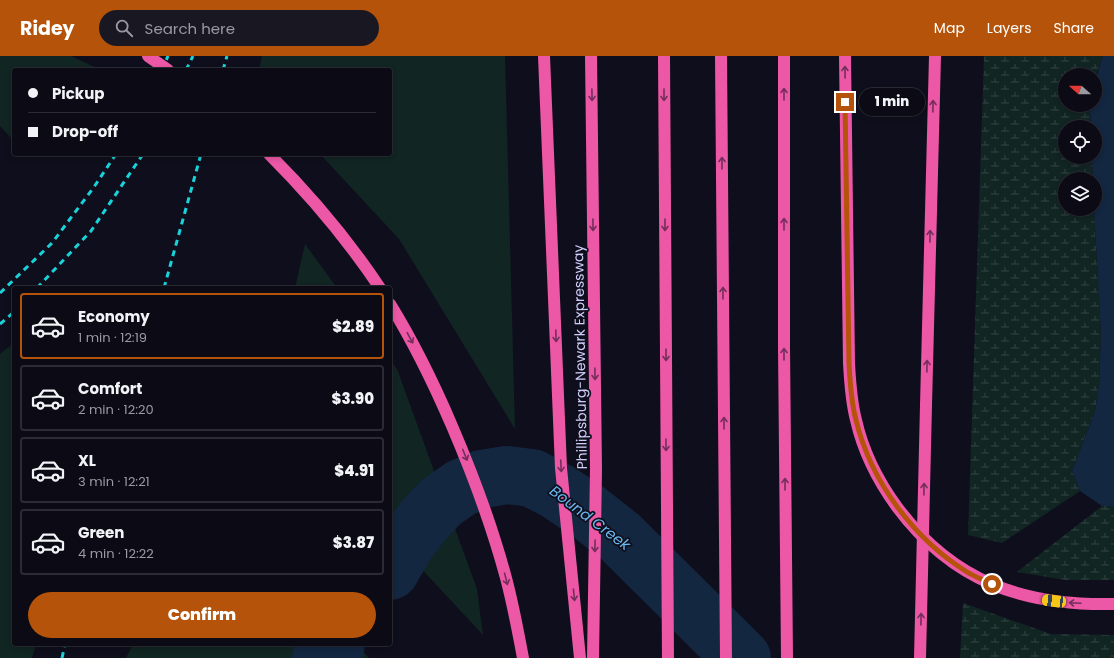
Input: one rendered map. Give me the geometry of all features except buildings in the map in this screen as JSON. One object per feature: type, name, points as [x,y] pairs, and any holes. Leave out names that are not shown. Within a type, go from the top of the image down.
[{"type":"highway","points":[[148,56],[165,68]]},
{"type":"highway","points":[[544,56],[561,468],[580,658]]},
{"type":"highway","name":"Phillipsburg-Newark Expressway","points":[[591,56],[596,469],[593,658]]},
{"type":"highway","points":[[664,56],[668,658]]},
{"type":"highway","points":[[721,56],[726,658]]},
{"type":"highway","points":[[784,56],[786,658]]},
{"type":"highway","points":[[845,56],[849,363],[851,394],[863,445],[876,472],[889,495],[926,540],[946,558],[968,573],[1014,592],[1040,599],[1094,604],[1114,604]]},
{"type":"highway","points":[[920,658],[934,56]]},
{"type":"highway","points":[[271,156],[289,174],[337,229],[379,286]]},
{"type":"highway","points":[[392,307],[400,319],[432,381],[466,457],[489,521],[506,578],[523,658]]},
{"type":"green space","points":[[0,56],[71,56],[97,68],[12,68],[12,139],[0,126]]},
{"type":"green space","points":[[262,56],[505,56],[515,429],[399,239],[322,156],[392,156],[392,68],[259,68]]},
{"type":"green space","points":[[984,56],[1103,56],[1098,68],[1058,68],[1058,112],[1090,112],[1091,120],[1058,120],[1058,164],[1092,164],[1093,172],[1058,172],[1058,216],[1094,216],[1101,335],[1099,386],[1095,411],[1072,471],[1080,491],[1002,543],[968,535]]},
{"type":"green space","points":[[305,244],[336,286],[295,286]]},
{"type":"green space","points":[[12,345],[12,646],[35,646],[32,658],[0,658],[0,354]]},
{"type":"green space","points":[[392,363],[397,369],[477,589],[483,635],[392,537]]},
{"type":"green space","points":[[1102,506],[1114,506],[1114,580],[1065,580],[1017,572]]},
{"type":"green space","points":[[963,603],[1051,634],[1114,635],[1114,658],[960,658]]},
{"type":"green space","points":[[132,646],[358,646],[369,658],[126,658]]},
{"type":"water","points":[[1103,56],[1114,56],[1114,506],[1102,506],[1080,491],[1072,471],[1095,411],[1099,386],[1101,335],[1094,216],[1102,216],[1102,172],[1093,172],[1092,164],[1102,164],[1102,120],[1091,120],[1090,112],[1102,112],[1102,68],[1099,68]]},
{"type":"waterway","name":"Bound Creek","points":[[392,568],[407,542],[424,520],[441,502],[461,488],[482,479],[507,475],[532,478],[557,491],[587,511],[620,537],[742,658]]},
{"type":"waterway","name":"Bound Creek","points":[[321,658],[334,646]]},
{"type":"railway","points":[[163,68],[168,56]]},
{"type":"railway","points":[[187,68],[193,56]]},
{"type":"railway","points":[[224,68],[227,56]]},
{"type":"railway","points":[[0,293],[52,243],[94,187],[115,156]]},
{"type":"railway","points":[[39,286],[91,231],[142,156]]},
{"type":"railway","points":[[165,286],[200,156]]},
{"type":"railway","points":[[0,324],[12,314]]},
{"type":"railway","points":[[62,658],[65,646]]},
{"type":"route","points":[[845,102],[849,363],[851,394],[863,445],[889,495],[926,540],[946,558],[968,573],[992,584]]}]
